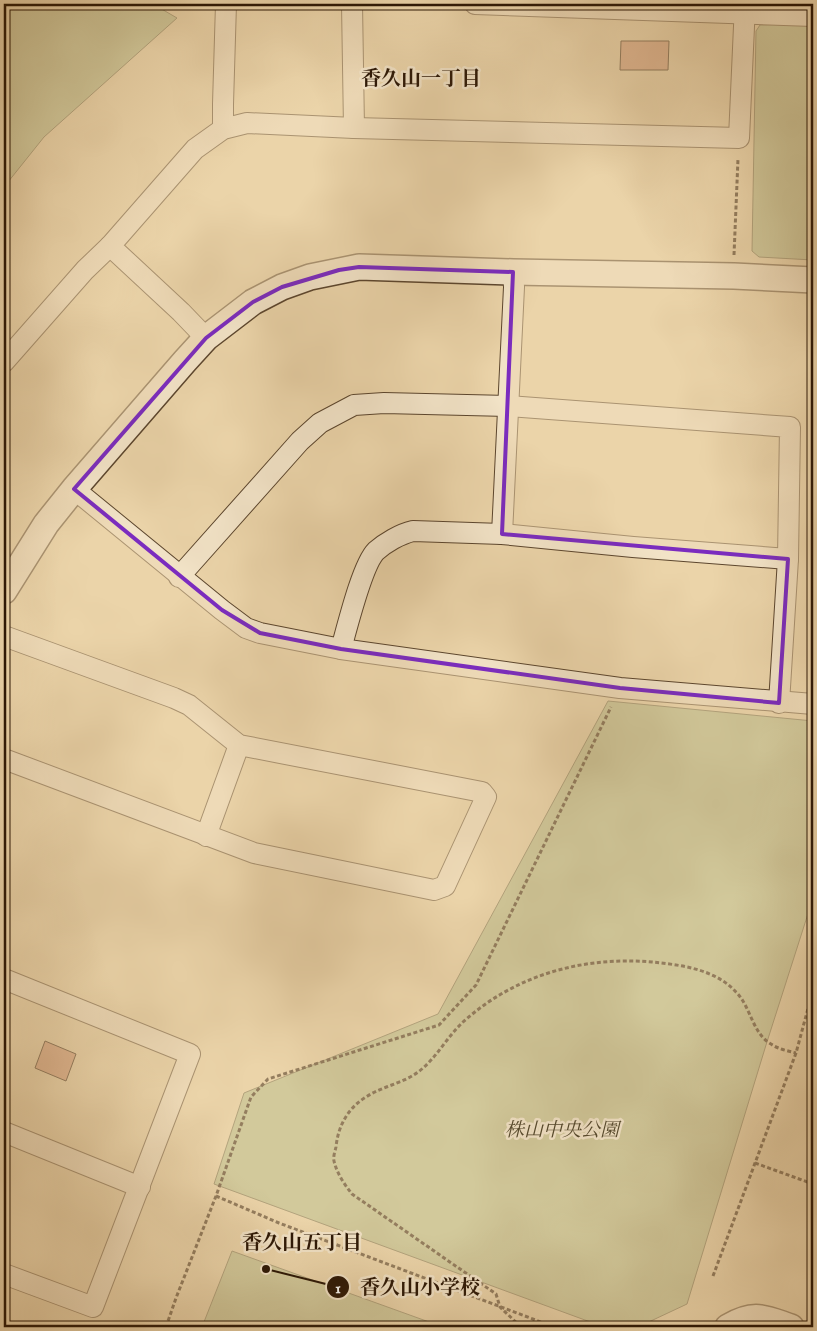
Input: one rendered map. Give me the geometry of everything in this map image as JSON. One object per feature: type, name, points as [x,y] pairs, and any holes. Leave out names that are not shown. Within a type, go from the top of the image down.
[{"type":"street","points":[[223,129],[222,104],[226,4]]},
{"type":"street","points":[[352,4],[354,128]]},
{"type":"street","points":[[475,4],[745,9],[813,16]]},
{"type":"street","points":[[4,362],[195,149],[223,129],[247,123],[354,128],[739,138],[745,9]]},
{"type":"street","points":[[110,246],[206,338]]},
{"type":"street","points":[[4,591],[46,524],[74,489],[206,338],[254,302],[282,287],[339,270],[360,267],[734,276],[813,280]]},
{"type":"street","points":[[502,534],[514,272]]},
{"type":"street","points":[[179,577],[300,441],[320,423],[354,405],[384,403],[508,406],[790,428],[788,559],[779,703]]},
{"type":"street","points":[[74,489],[179,577],[246,628],[260,633],[341,649],[620,688],[779,703],[813,704]]},
{"type":"street","points":[[341,649],[360,584],[369,561],[376,552],[403,534],[413,531],[502,534],[633,547],[788,559]]},
{"type":"street","points":[[4,636],[174,698],[189,705],[239,745],[482,792],[486,797],[444,886],[434,890],[254,854],[4,759]]},
{"type":"street","points":[[206,836],[239,745]]},
{"type":"street","points":[[4,979],[190,1054],[93,1307],[4,1274]]},
{"type":"street","points":[[4,1132],[140,1187]]},
{"type":"street","points":[[728,1327],[741,1320],[759,1317],[792,1327]]},
{"type":"path","points":[[734,276],[739,138]]},
{"type":"path","points":[[166,1327],[252,1097],[268,1079],[439,1024],[476,985],[620,688]]},
{"type":"path","points":[[521,1327],[500,1307],[496,1294],[352,1194],[343,1183],[334,1160],[338,1133],[349,1112],[366,1097],[408,1078],[424,1068],[464,1021],[493,1000],[525,981],[552,971],[584,964],[620,960],[692,967],[717,977],[736,991],[748,1010],[758,1032],[771,1044],[796,1054]]},
{"type":"path","points":[[713,1276],[796,1054],[813,990]]},
{"type":"path","points":[[755,1163],[813,1184]]},
{"type":"path","points":[[216,1196],[279,1223],[554,1327]]},
{"type":"highlighted area","points":[[359,267],[513,272],[502,534],[788,559],[779,703],[620,688],[341,649],[260,633],[222,610],[74,489],[206,338],[253,302],[282,287],[339,270]]},
{"type":"green space","points":[[4,4],[153,4],[177,18],[44,137],[4,187]]},
{"type":"green space","points":[[813,23],[813,260],[759,257],[752,251],[756,31],[760,25]]},
{"type":"green space","name":"株山中央公園","points":[[608,701],[813,721],[813,898],[687,1304],[638,1327],[604,1327],[214,1184],[244,1093],[438,1014]]},
{"type":"green space","points":[[232,1251],[443,1327],[202,1327]]},
{"type":"building","points":[[621,41],[669,41],[668,70],[620,70]]},
{"type":"building","points":[[45,1041],[76,1054],[66,1081],[35,1068]]},
{"type":"place","name":"香久山小学校","points":[[266,1269]]},
{"type":"district","name":"香久山一丁目","points":[[421,79]]},
{"type":"district","name":"香久山五丁目","points":[[302,1243]]}]
